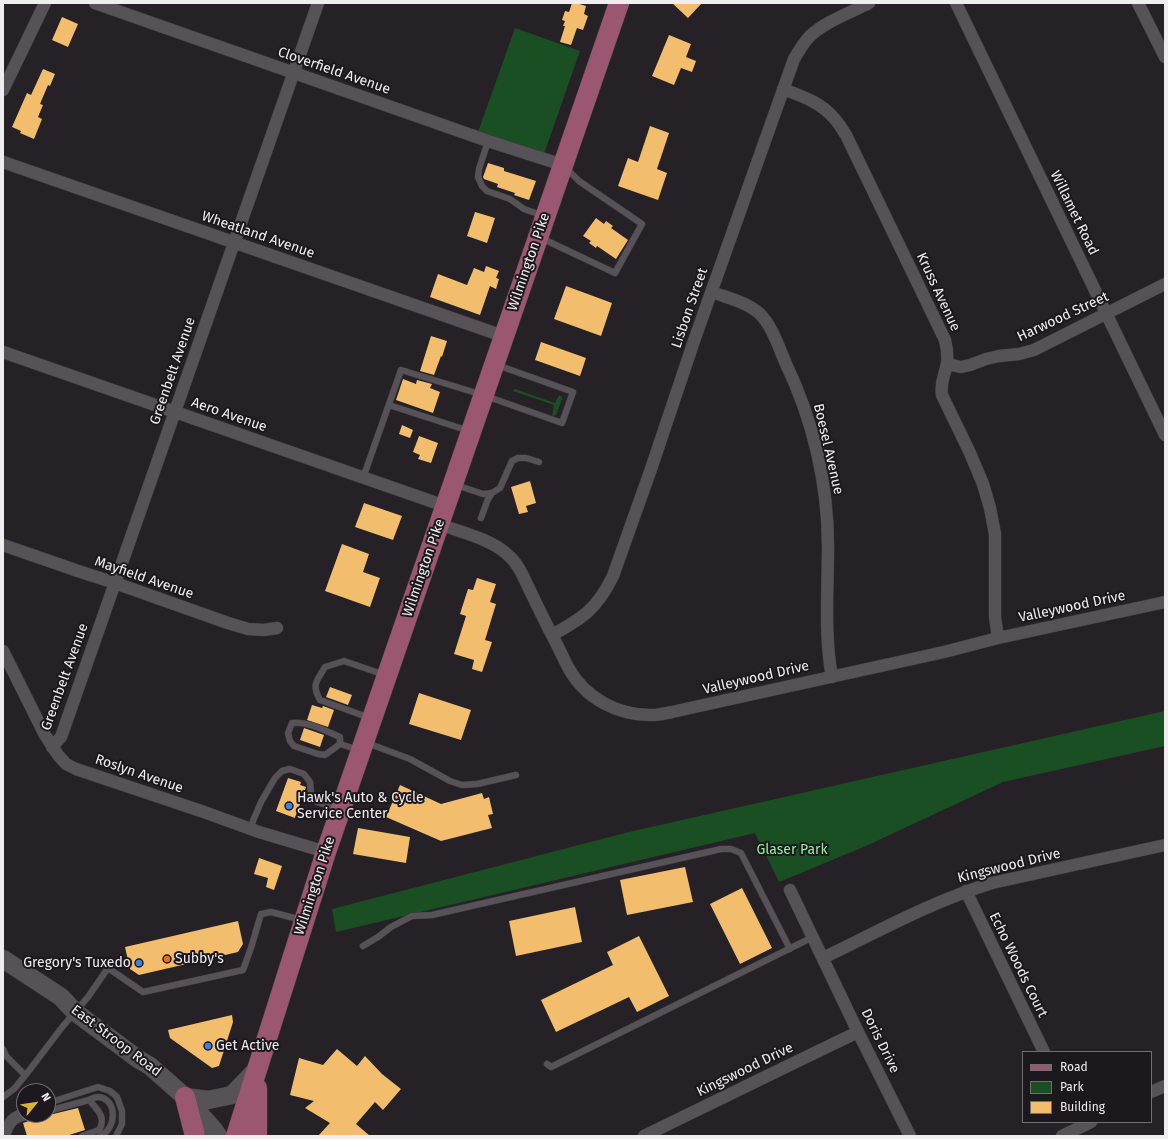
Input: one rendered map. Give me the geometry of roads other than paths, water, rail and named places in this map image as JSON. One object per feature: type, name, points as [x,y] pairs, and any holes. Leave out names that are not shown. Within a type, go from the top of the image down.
[{"type":"main road","name":"Wilmington Pike","points":[[236,1136],[304,920],[371,718],[619,3]]},
{"type":"main road","name":"East Stroop Road","points":[[4,963],[61,997],[75,1012],[134,1056],[150,1066],[185,1097],[218,1136]]},
{"type":"main road","points":[[195,1136],[185,1097],[208,1100],[232,1095],[257,1069]]},
{"type":"main road","points":[[257,1069],[257,1136]]},
{"type":"street","points":[[3,90],[45,3]]},
{"type":"street","name":"Cloverfield Avenue","points":[[95,3],[488,141],[563,165]]},
{"type":"street","name":"Greenbelt Avenue","points":[[52,747],[61,737],[318,3]]},
{"type":"street","name":"Lisbon Street","points":[[552,635],[572,624],[596,604],[606,590],[613,576],[794,59],[801,46],[820,28],[869,3]]},
{"type":"street","name":"Willamet Road","points":[[956,3],[1165,436]]},
{"type":"street","points":[[1138,3],[1165,57]]},
{"type":"street","name":"Kruss Avenue","points":[[783,89],[812,101],[825,109],[834,117],[846,135],[945,340],[947,364],[941,386],[942,395],[983,484],[990,508],[995,534],[995,617],[998,638]]},
{"type":"street","name":"Wheatland Avenue","points":[[3,162],[504,336]]},
{"type":"street","name":"Harwood Street","points":[[947,364],[961,367],[993,357],[1019,354],[1034,350],[1165,284]]},
{"type":"street","name":"Boesel Avenue","points":[[712,292],[751,308],[760,314],[768,324],[790,371],[814,438],[826,503],[828,544],[828,650],[832,676]]},
{"type":"street","name":"Aero Avenue","points":[[3,352],[363,478],[442,515]]},
{"type":"street","name":"Valleywood Drive","points":[[442,515],[508,554],[524,578],[569,670],[580,685],[594,698],[606,705],[622,712],[640,715],[654,715],[672,712],[944,652],[998,638],[1165,602]]},
{"type":"street","name":"Mayfield Avenue","points":[[3,545],[228,623],[248,629],[264,630],[278,628]]},
{"type":"street","name":"Roslyn Avenue","points":[[3,651],[44,735],[66,764],[76,769],[250,828],[326,852]]},
{"type":"street","name":"Kingswood Drive","points":[[823,958],[939,902],[966,891],[1165,844]]},
{"type":"street","name":"Doris Drive","points":[[790,890],[910,1136]]},
{"type":"street","name":"Echo Woods Court","points":[[966,891],[1044,1051]]},
{"type":"street","name":"Kingswood Drive","points":[[644,1136],[858,1032]]},
{"type":"street","points":[[1152,1092],[1165,1086]]},
{"type":"street","points":[[1062,1136],[1083,1124]]},
{"type":"lane","points":[[488,141],[479,169],[478,177],[482,186],[487,191],[510,199],[524,209],[545,216]]},
{"type":"lane","points":[[538,236],[615,273],[642,224],[579,181],[563,165]]},
{"type":"lane","points":[[363,478],[401,370],[483,395],[562,423],[573,392],[494,364]]},
{"type":"lane","points":[[389,405],[470,432]]},
{"type":"lane","points":[[481,518],[488,499],[492,493],[500,488],[512,461],[518,458],[526,458],[539,462]]},
{"type":"lane","points":[[453,484],[483,494],[492,493]]},
{"type":"lane","points":[[371,718],[320,700],[316,693],[315,684],[325,667],[344,661],[386,676]]},
{"type":"lane","points":[[340,744],[340,737],[299,722],[292,723],[288,733],[290,741],[294,746],[318,754],[325,755],[340,744],[362,747],[410,759],[450,781],[462,785],[476,784],[516,775]]},
{"type":"lane","points":[[250,828],[261,802],[275,778],[282,771],[290,768],[304,774],[310,782],[311,793],[317,802],[340,810]]},
{"type":"lane","points":[[364,946],[378,938],[391,927],[412,916],[432,914],[720,849],[731,849],[741,853],[790,949]]},
{"type":"lane","points":[[3,1097],[14,1089],[88,997],[108,968],[143,992],[243,970],[261,914],[271,912],[304,920]]},
{"type":"lane","points":[[547,1064],[551,1067],[813,937]]},
{"type":"lane","points":[[3,1049],[6,1056],[25,1075]]},
{"type":"lane","points":[[56,1101],[98,1088],[110,1091],[117,1097],[122,1111],[122,1124],[116,1136]]},
{"type":"lane","points":[[56,1109],[97,1097],[104,1099],[110,1105],[113,1114],[113,1122],[110,1128],[100,1136]]},
{"type":"lane","points":[[82,1136],[99,1130],[102,1126],[100,1112],[89,1100]]},
{"type":"lane","points":[[3,1131],[9,1118],[16,1114]]},
{"type":"lane","points":[[7,1136],[10,1126],[16,1120]]},
{"type":"place","name":"Hawk's Auto & Cycle Service Center","points":[[289,806]]},
{"type":"place","name":"Subby's","points":[[167,959]]},
{"type":"place","name":"Gregory's Tuxedo","points":[[139,963]]},
{"type":"place","name":"Get Active","points":[[208,1046]]},
{"type":"park label","name":"Glaser Park","points":[[792,850]]}]
